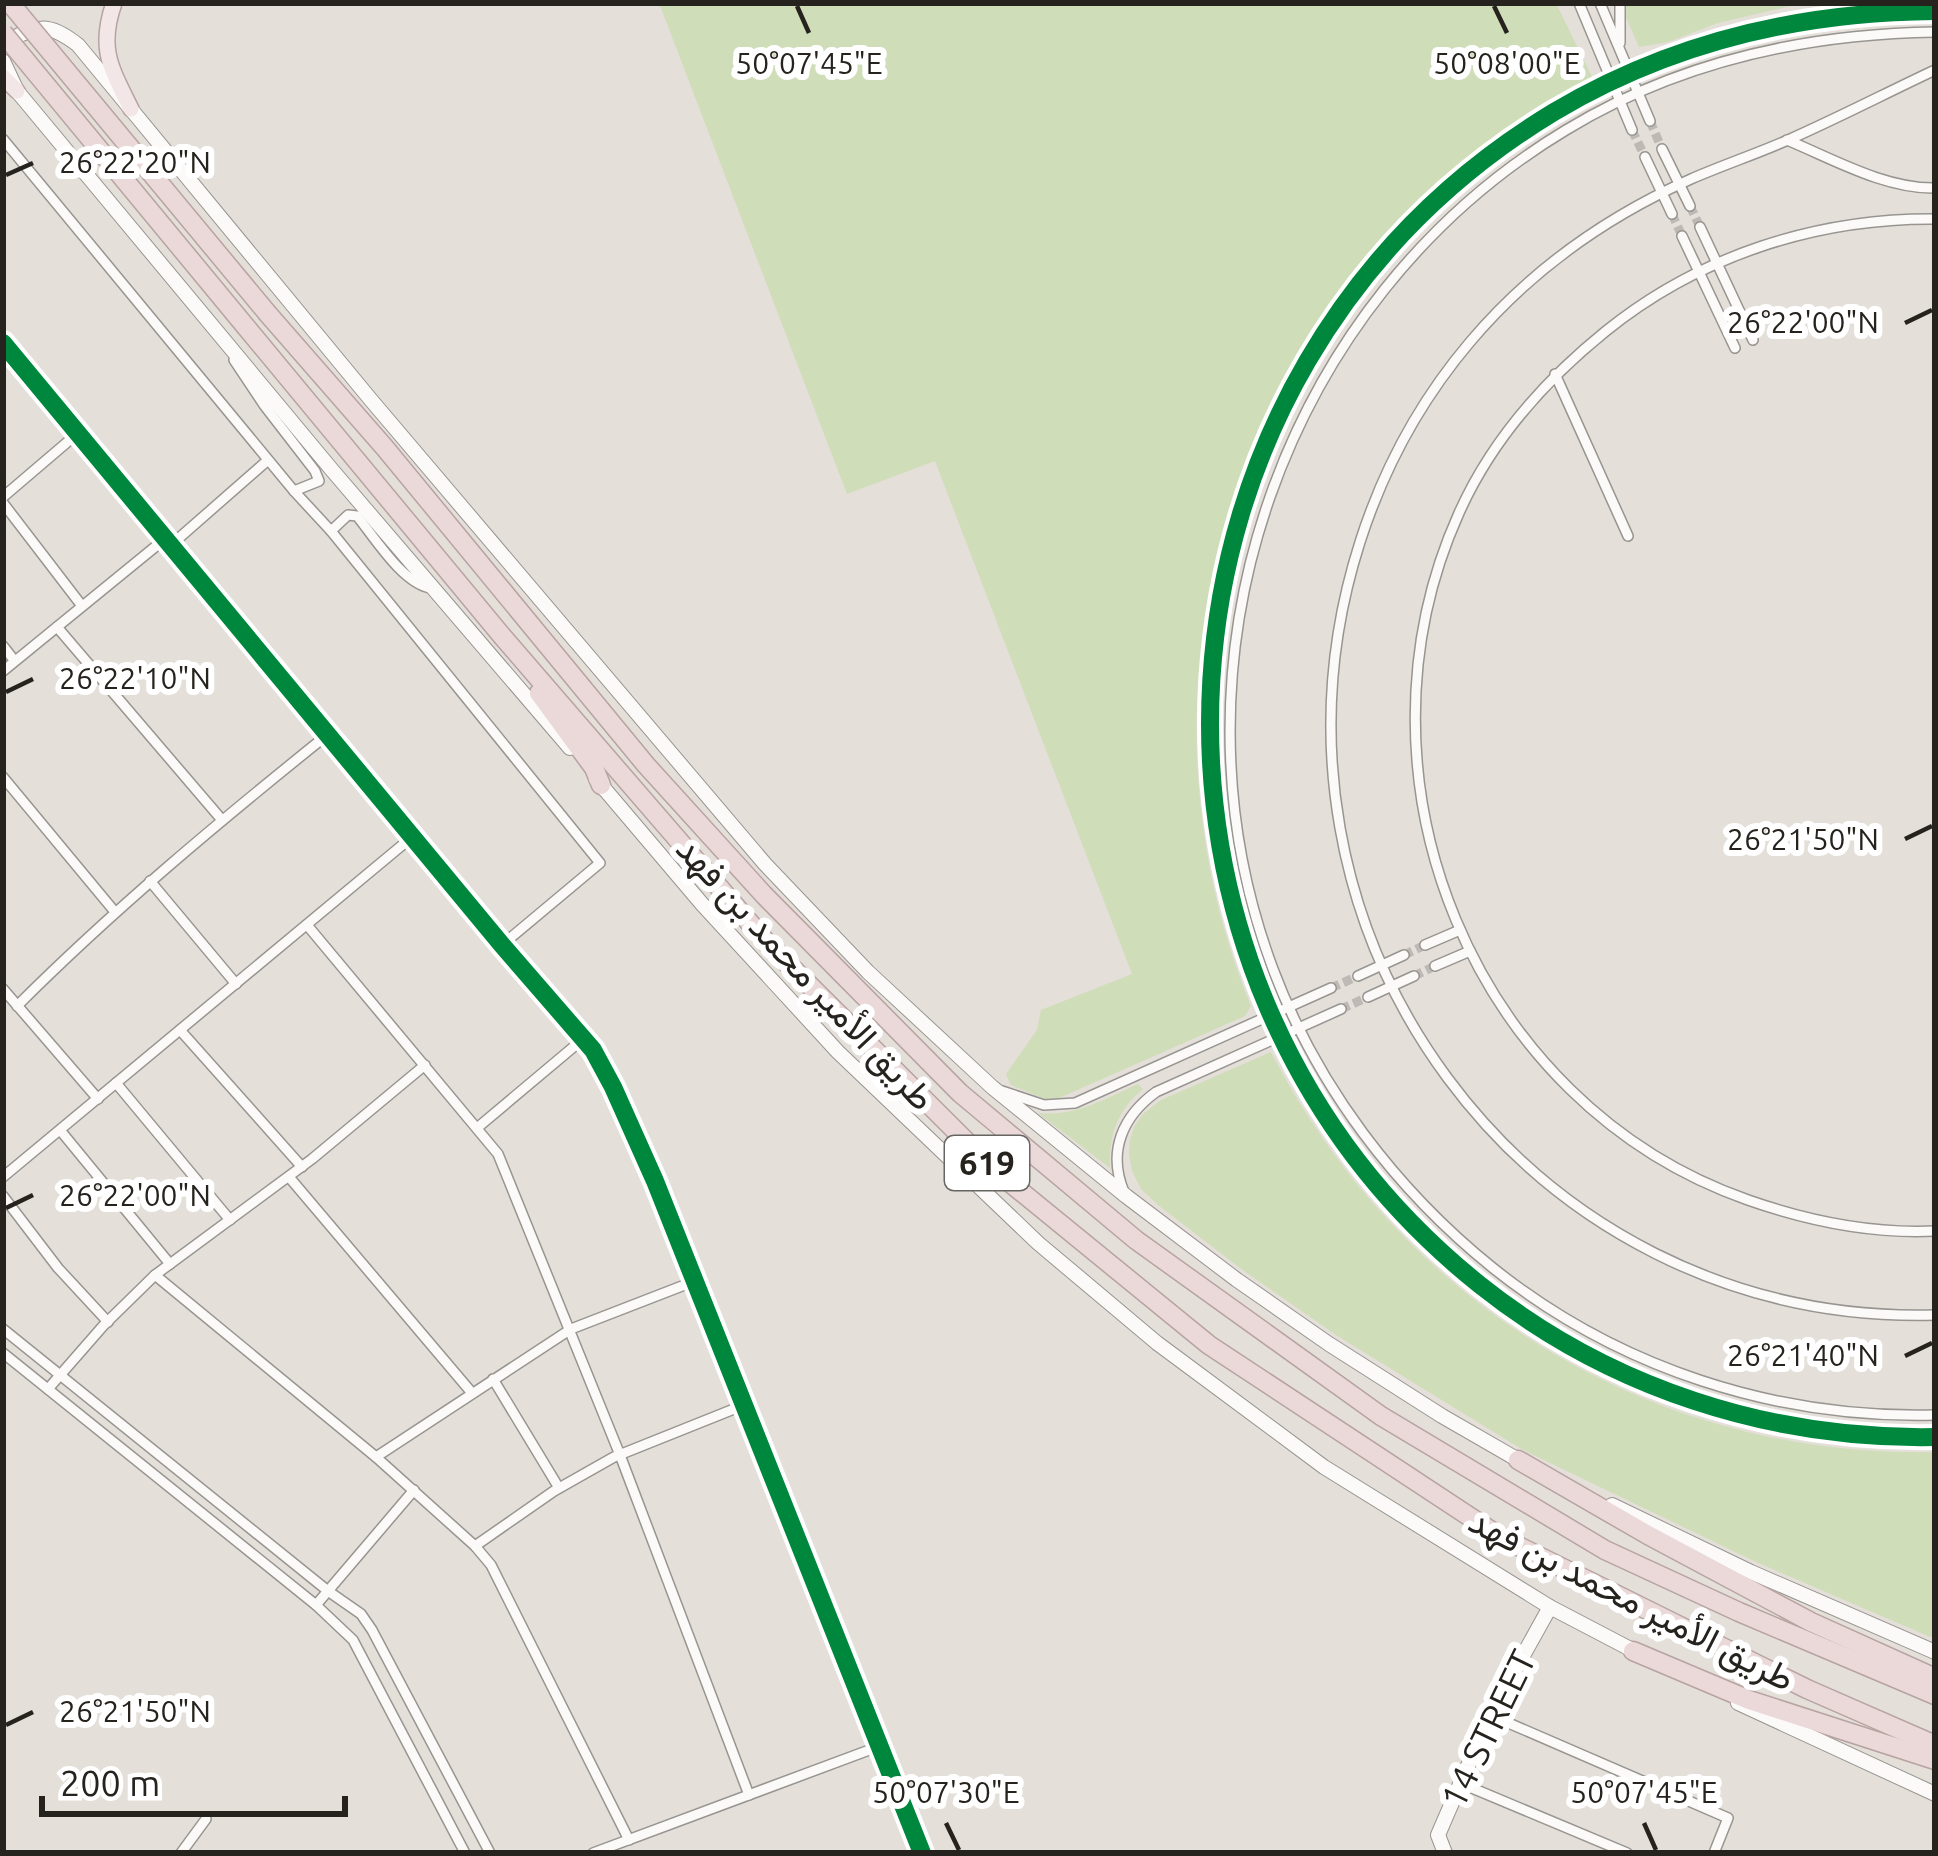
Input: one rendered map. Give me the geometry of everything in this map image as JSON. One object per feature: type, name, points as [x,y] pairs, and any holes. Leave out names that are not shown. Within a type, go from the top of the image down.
[{"type":"highway","name":"طريق الأمير محمد بن فهد","points":[[10,3],[646,765],[764,895],[960,1094],[1119,1226],[1381,1416],[1605,1550],[1935,1695]]},
{"type":"highway","name":"طريق الأمير محمد بن فهد","points":[[3,33],[521,657],[768,944],[997,1172],[1210,1345],[1502,1538],[1807,1689],[1935,1745]]},
{"type":"highway","points":[[521,657],[530,680],[594,768],[601,785]]},
{"type":"highway","points":[[1518,1460],[1811,1622],[1935,1678]]},
{"type":"highway","points":[[1633,1651],[1749,1700],[1935,1760]]},
{"type":"main road","points":[[114,3],[106,25],[107,60],[130,109]]},
{"type":"main road","points":[[3,46],[45,26],[78,45],[371,400],[765,864],[868,972],[992,1087],[1237,1280],[1330,1344],[1518,1460],[1751,1572],[1935,1652]]},
{"type":"main road","points":[[3,61],[17,91]]},
{"type":"main road","points":[[3,77],[702,904],[838,1052],[1038,1243],[1157,1343],[1324,1467],[1550,1607],[1770,1719],[1935,1794]]},
{"type":"main road","name":"14 STREET","points":[[1445,1853],[1438,1835],[1490,1714],[1550,1607]]},
{"type":"street","points":[[1575,3],[1632,130]]},
{"type":"street","points":[[1600,3],[1650,121]]},
{"type":"street","points":[[1620,3],[1620,49]]},
{"type":"street","points":[[1935,10],[1826,17],[1709,43],[1631,73],[1553,113],[1441,197],[1373,269],[1319,344],[1280,414],[1232,546],[1217,616],[1210,695],[1210,772],[1222,865],[1252,974],[1300,1076],[1387,1198],[1434,1246],[1511,1309],[1558,1340],[1662,1390],[1746,1417],[1861,1435],[1935,1437]]},
{"type":"street","points":[[1935,32],[1829,38],[1782,47],[1688,72],[1640,92],[1564,131],[1507,170],[1420,248],[1337,356],[1300,423],[1252,551],[1231,695],[1232,771],[1243,860],[1272,966],[1319,1065],[1403,1184],[1449,1231],[1538,1302],[1670,1370],[1751,1396],[1845,1412],[1935,1415]]},
{"type":"street","points":[[1935,70],[1616,216],[1568,249],[1492,317],[1422,409],[1390,465],[1349,576],[1331,698],[1332,765],[1342,842],[1367,932],[1438,1065],[1478,1117],[1542,1179],[1620,1235],[1707,1277],[1774,1298],[1870,1314],[1935,1316]]},
{"type":"street","points":[[3,139],[331,531],[600,863],[502,945]]},
{"type":"street","points":[[1787,140],[1889,181],[1935,188]]},
{"type":"street","points":[[1662,149],[1690,206]]},
{"type":"street","points":[[1645,157],[1672,214]]},
{"type":"street","points":[[1935,219],[1821,229],[1753,249],[1661,292],[1555,374],[1514,421],[1465,500],[1429,598],[1416,701],[1421,792],[1436,866],[1460,930],[1517,1029],[1576,1097],[1663,1163],[1716,1188],[1795,1215],[1877,1230],[1935,1231]]},
{"type":"street","points":[[1700,227],[1753,340]]},
{"type":"street","points":[[1682,236],[1735,349]]},
{"type":"street","points":[[224,339],[264,405],[315,471],[319,481],[294,491]]},
{"type":"street","points":[[3,343],[593,1050],[629,1120],[695,1281],[922,1853]]},
{"type":"street","points":[[1555,374],[1628,536]]},
{"type":"street","points":[[78,433],[3,500],[82,606]]},
{"type":"street","points":[[3,671],[268,460]]},
{"type":"street","points":[[331,531],[348,515],[357,516],[418,586],[433,588]]},
{"type":"street","points":[[57,627],[222,820]]},
{"type":"street","points":[[3,646],[14,660]]},
{"type":"street","points":[[98,1099],[8,999],[327,735]]},
{"type":"street","points":[[3,777],[115,913]]},
{"type":"street","points":[[3,1177],[412,838]]},
{"type":"street","points":[[150,881],[236,984]]},
{"type":"street","points":[[308,925],[498,1154],[620,1454],[749,1795]]},
{"type":"street","points":[[1425,945],[1460,930]]},
{"type":"street","points":[[1435,966],[1470,951]]},
{"type":"street","points":[[1358,976],[1404,955]]},
{"type":"street","points":[[1368,997],[1414,976]]},
{"type":"street","points":[[992,1087],[1044,1105],[1075,1103],[1331,988]]},
{"type":"street","points":[[1126,1196],[1118,1174],[1120,1138],[1136,1107],[1156,1092],[1341,1009]]},
{"type":"street","points":[[180,1030],[302,1167]]},
{"type":"street","points":[[477,1128],[583,1039]]},
{"type":"street","points":[[48,1389],[155,1275],[302,1167],[425,1065]]},
{"type":"street","points":[[116,1083],[230,1220]]},
{"type":"street","points":[[60,1130],[170,1264]]},
{"type":"street","points":[[289,1177],[472,1393]]},
{"type":"street","points":[[3,1196],[58,1268],[108,1322]]},
{"type":"street","points":[[155,1275],[376,1457],[491,1565],[629,1840]]},
{"type":"street","points":[[376,1457],[571,1329],[695,1281]]},
{"type":"street","points":[[3,1329],[361,1614],[490,1853]]},
{"type":"street","points":[[3,1353],[316,1605],[353,1640],[465,1853]]},
{"type":"street","points":[[493,1379],[560,1488]]},
{"type":"street","points":[[475,1546],[620,1454],[745,1405]]},
{"type":"street","points":[[316,1605],[414,1490]]},
{"type":"street","points":[[1490,1714],[1728,1818],[1714,1853]]},
{"type":"street","points":[[593,1853],[880,1745]]},
{"type":"street","points":[[1460,1784],[1627,1853]]},
{"type":"street","points":[[182,1853],[206,1819]]},
{"type":"green space","points":[[659,3],[1556,3],[1592,77],[1475,152],[1377,245],[1299,354],[1242,475],[1207,604],[1197,738],[1211,873],[1251,1006],[1245,1016],[1059,1098],[1045,1099],[1011,1085],[1006,1074],[1037,1030],[1041,1010],[1132,974],[935,461],[847,494]]},
{"type":"green space","points":[[1616,3],[1804,3],[1639,47]]},
{"type":"green space","points":[[1271,1052],[1325,1141],[1389,1221],[1463,1290],[1545,1348],[1634,1394],[1730,1427],[1830,1447],[1935,1452],[1935,1639],[1756,1562],[1523,1450],[1336,1335],[1158,1205],[1141,1189],[1129,1153],[1134,1127],[1143,1114],[1161,1100]]},
{"type":"green space","points":[[1138,1084],[1143,1089],[1116,1124],[1110,1168],[1038,1113],[1077,1110]]},
{"type":"tunnel","points":[[1650,121],[1662,149]]},
{"type":"tunnel","points":[[1632,130],[1645,157]]},
{"type":"tunnel","points":[[1690,206],[1700,227]]},
{"type":"tunnel","points":[[1672,214],[1682,236]]},
{"type":"tunnel","points":[[1404,955],[1425,945]]},
{"type":"tunnel","points":[[1414,976],[1435,966]]},
{"type":"tunnel","points":[[1331,988],[1358,976]]},
{"type":"tunnel","points":[[1341,1009],[1368,997]]},
{"type":"cycle path","points":[[1935,11],[1786,25],[1644,67],[1554,112],[1412,224],[1308,361],[1241,515],[1211,679],[1220,846],[1268,1007],[1354,1156],[1480,1285],[1582,1353],[1694,1401],[1753,1417],[1873,1436],[1935,1437]]},
{"type":"cycle path","points":[[3,343],[593,1050],[655,1181],[922,1853]]}]
